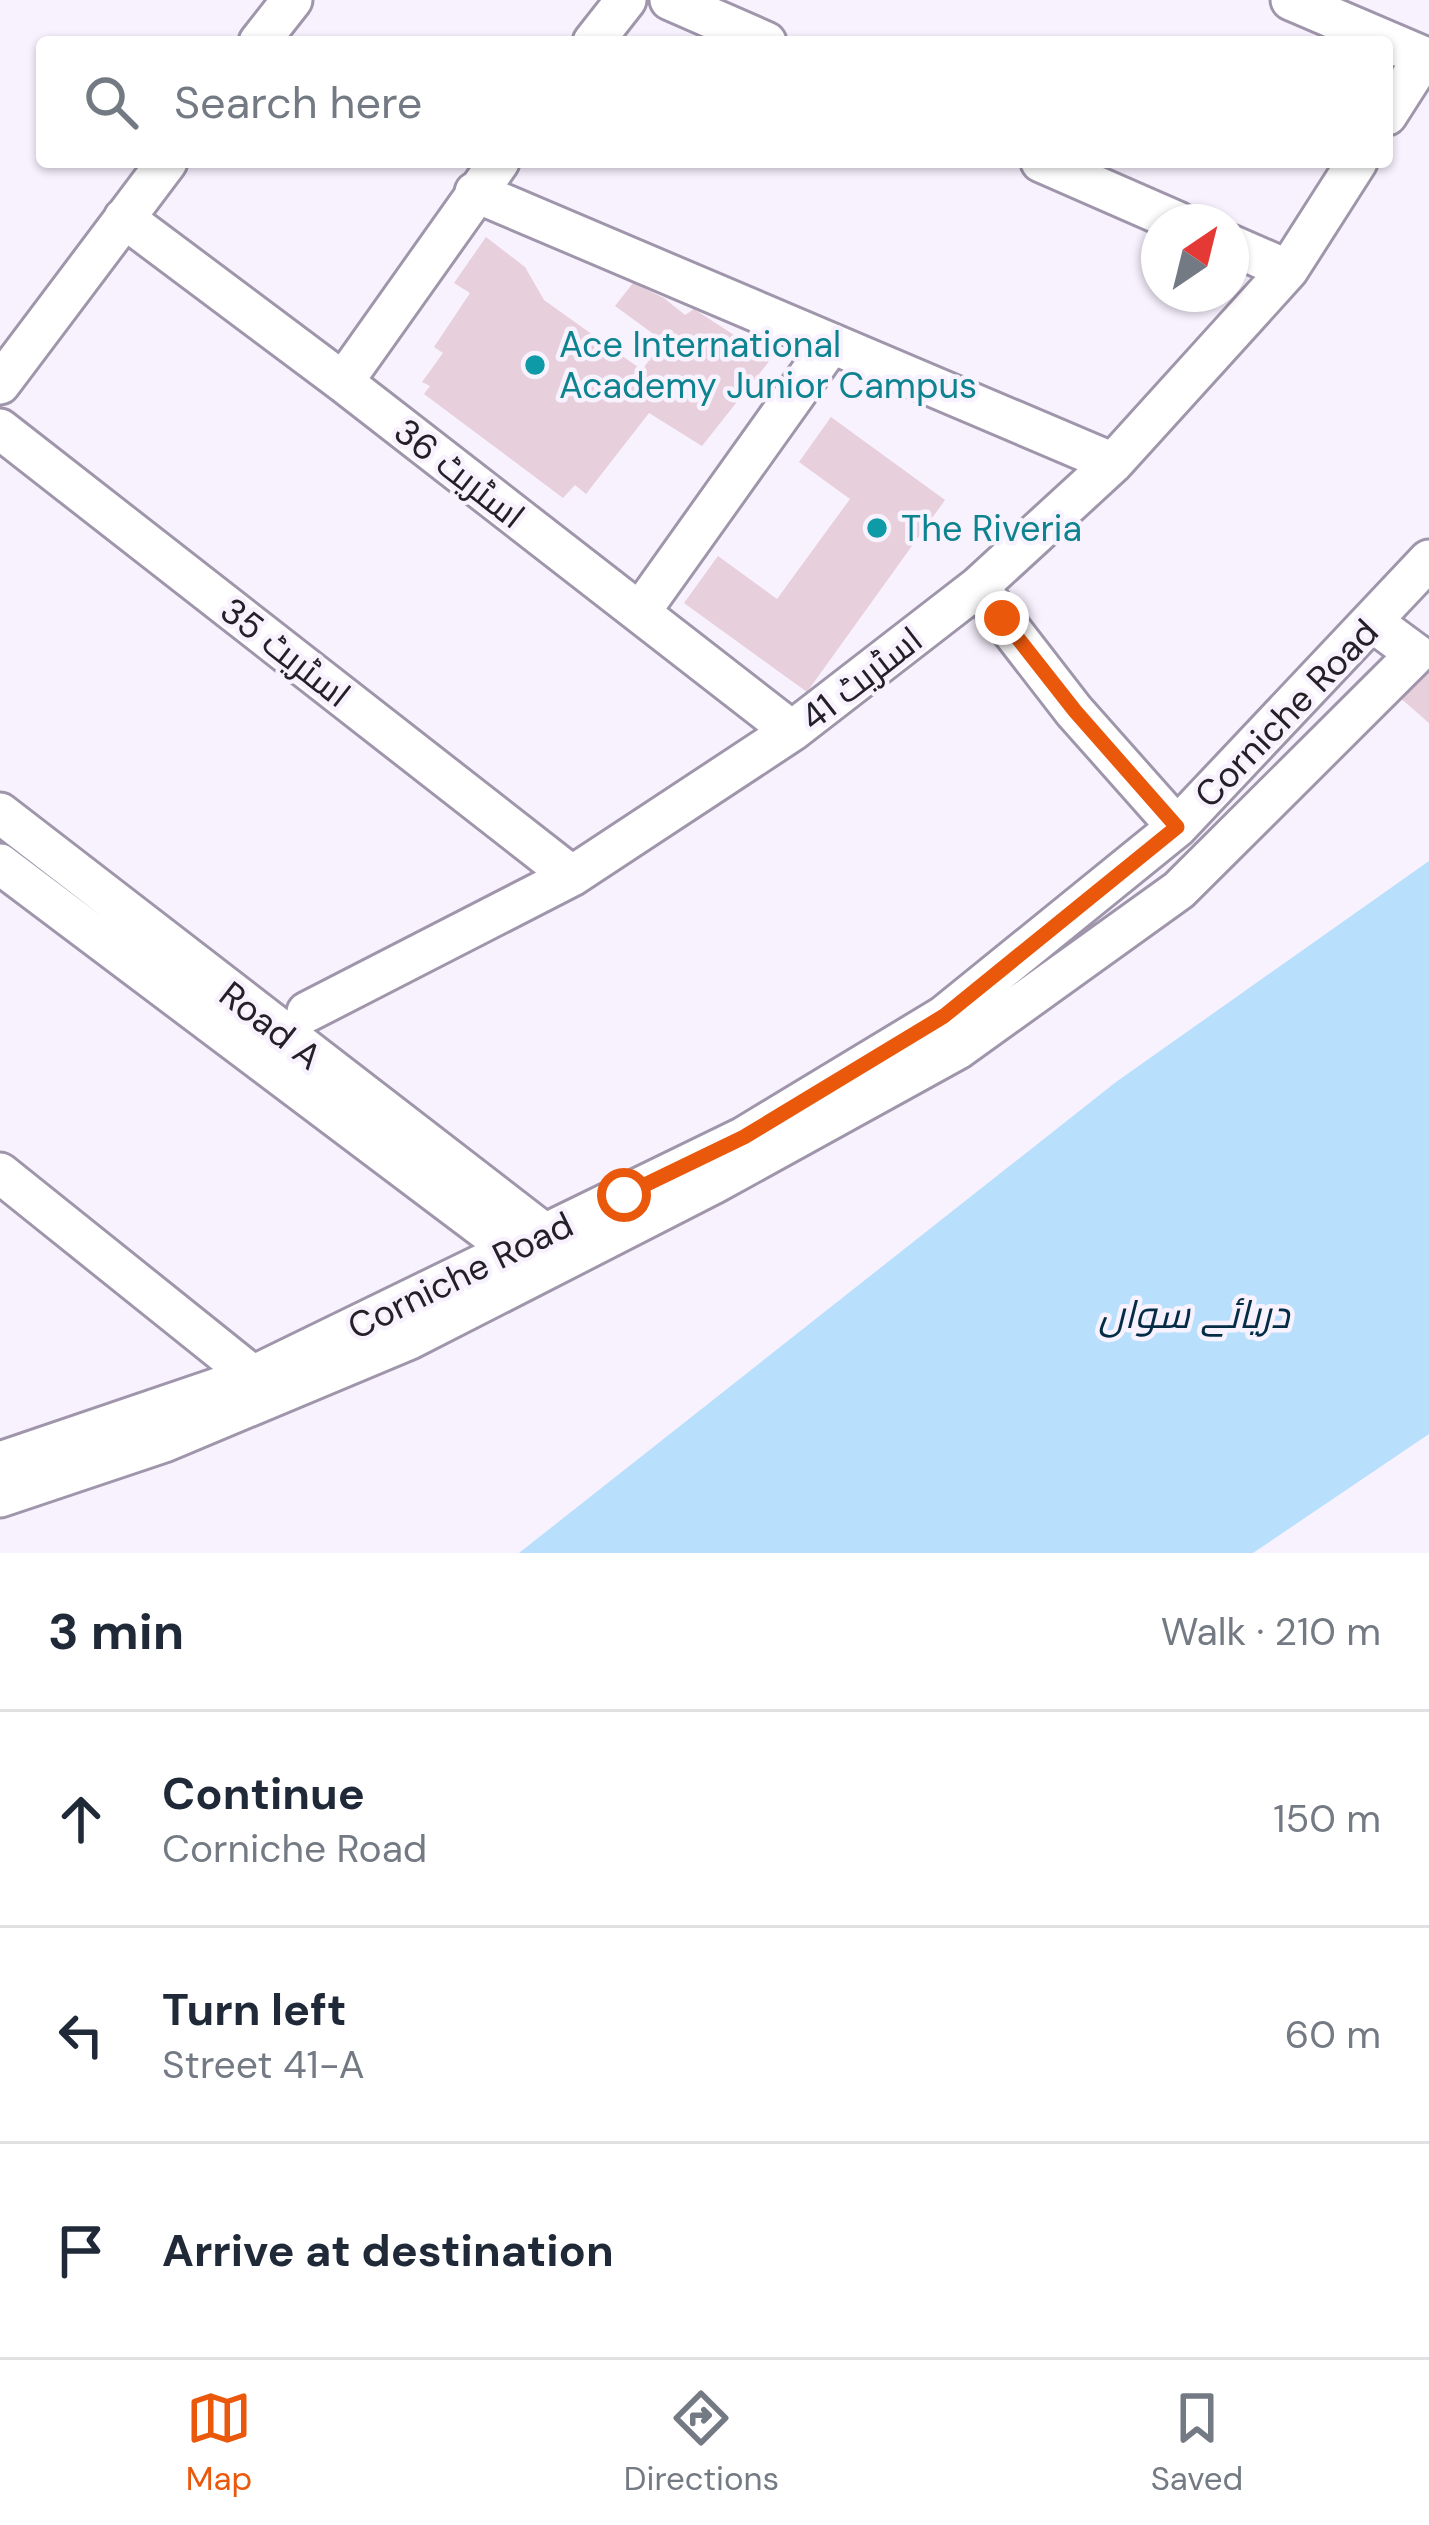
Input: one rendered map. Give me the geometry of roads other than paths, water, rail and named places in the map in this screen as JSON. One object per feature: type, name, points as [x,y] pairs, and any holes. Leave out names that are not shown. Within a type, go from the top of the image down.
[{"type":"street","points":[[598,36],[626,0]]},
{"type":"street","points":[[670,0],[752,36]]},
{"type":"street","points":[[1291,0],[1375,36]]},
{"type":"street","points":[[1393,44],[1426,58],[1393,106]]},
{"type":"street","points":[[0,384],[162,168]]},
{"type":"street","points":[[1055,168],[1141,206]]},
{"type":"street","name":"اسٹریٹ 41","points":[[307,1012],[572,876],[792,731],[978,587],[1113,464],[1288,270],[1353,168]]},
{"type":"street","points":[[343,382],[487,177],[831,344],[1113,464]]},
{"type":"street","name":"اسٹریٹ 36","points":[[124,218],[792,731]]},
{"type":"street","points":[[1249,253],[1288,270]]},
{"type":"street","points":[[640,613],[831,344]]},
{"type":"street","name":"اسٹریٹ 35","points":[[0,429],[572,876]]},
{"type":"street","name":"Corniche Road","points":[[0,1462],[120,1439],[744,1137],[944,1016],[1177,827],[1429,560]]},
{"type":"street","points":[[978,587],[1075,711],[1177,827]]},
{"type":"street","points":[[0,1497],[120,1439],[278,1397],[410,1339],[713,1184],[958,1049],[1179,890],[1417,654],[1374,622]]},
{"type":"street","name":"Road A","points":[[0,813],[528,1242]]},
{"type":"street","name":"Road A","points":[[0,864],[528,1242]]},
{"type":"street","points":[[0,1173],[253,1376]]},
{"type":"water","name":"دریائے سواں","points":[[1429,861],[1429,1434],[1253,1553],[519,1553],[1116,1082]]},
{"type":"waterway","points":[[17,852],[43,873]]},
{"type":"place","name":"Ace International Academy Junior Campus","points":[[535,365]]},
{"type":"place","name":"The Riveria","points":[[877,528]]}]
